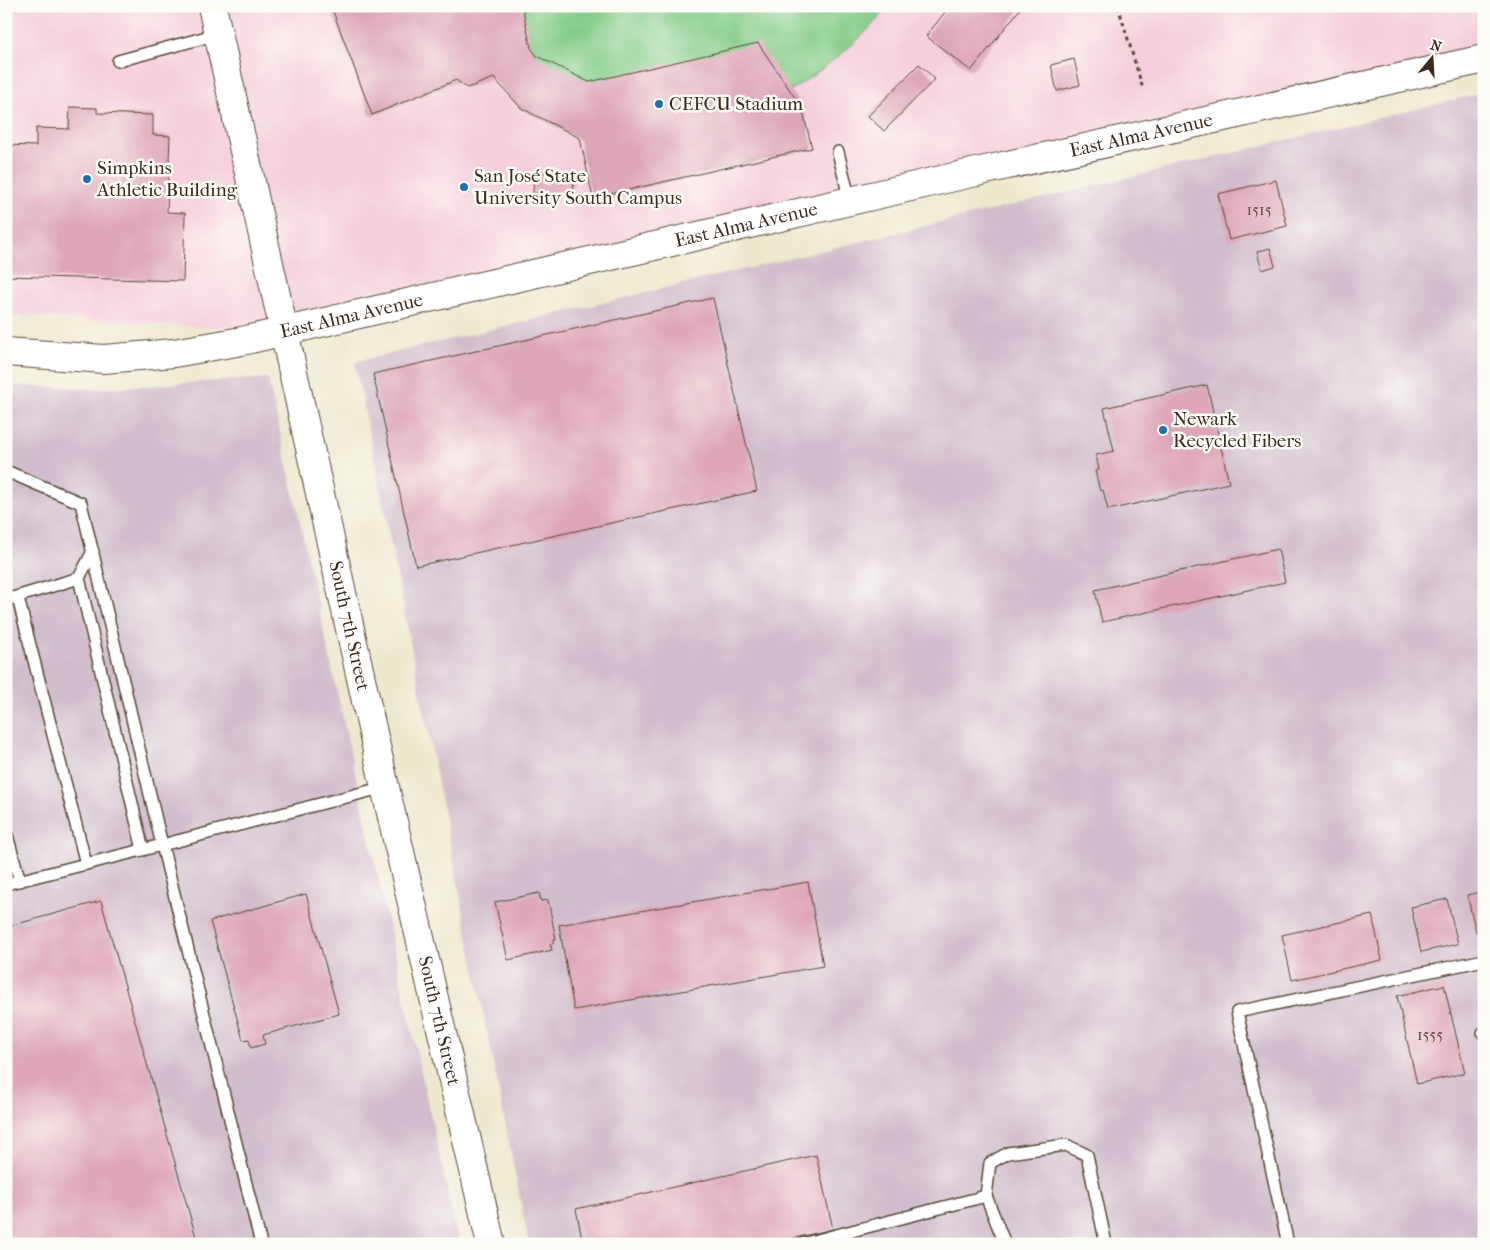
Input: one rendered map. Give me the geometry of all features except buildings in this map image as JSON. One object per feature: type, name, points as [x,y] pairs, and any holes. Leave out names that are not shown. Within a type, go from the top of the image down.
[{"type":"main road","name":"South 7th Street","points":[[212,6],[385,787],[491,1244]]},
{"type":"main road","name":"East Alma Avenue","points":[[6,352],[104,359],[174,353],[285,332],[850,201],[1484,59]]},
{"type":"lane","points":[[118,60],[218,34]]},
{"type":"lane","points":[[838,152],[850,201]]},
{"type":"lane","points":[[6,471],[81,503],[162,845],[261,1244]]},
{"type":"lane","points":[[92,551],[78,578],[143,850]]},
{"type":"lane","points":[[6,600],[18,598],[78,578]]},
{"type":"lane","points":[[18,598],[86,864]]},
{"type":"lane","points":[[6,884],[385,787]]},
{"type":"lane","points":[[6,832],[20,881]]},
{"type":"lane","points":[[1288,1244],[1237,1012],[1484,960]]},
{"type":"lane","points":[[1006,1244],[986,1196],[990,1163],[1008,1153],[1066,1145],[1087,1155],[1106,1244]]},
{"type":"lane","points":[[802,1244],[986,1196]]},
{"type":"path","points":[[1118,6],[1143,89]]},
{"type":"shaded area","name":"San José State University South Campus","points":[[6,6],[1484,6],[1484,60],[285,332],[6,315]]},
{"type":"shaded area","points":[[1484,93],[1484,1244],[529,1244],[355,362]]},
{"type":"shaded area","points":[[268,378],[459,1244],[6,1244],[6,385],[94,389]]},
{"type":"green space","name":"CEFCU Stadium","points":[[331,6],[889,6],[867,31],[843,53],[790,91],[802,108],[812,148],[593,198],[580,138],[521,108],[494,78],[456,80],[372,115]]},
{"type":"place","name":"CEFCU Stadium","points":[[659,104]]},
{"type":"place","name":"Simpkins Athletic Building","points":[[87,179]]},
{"type":"place","name":"San José State University South Campus","points":[[464,187]]},
{"type":"place","name":"Newark Recycled Fibers","points":[[1163,430]]}]
